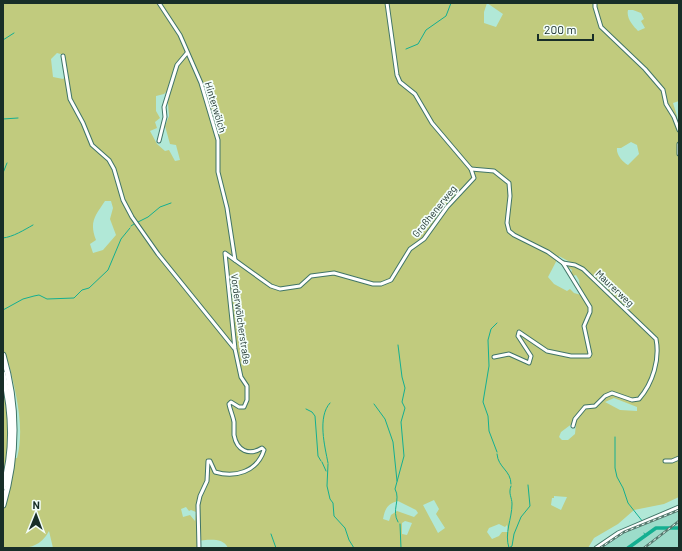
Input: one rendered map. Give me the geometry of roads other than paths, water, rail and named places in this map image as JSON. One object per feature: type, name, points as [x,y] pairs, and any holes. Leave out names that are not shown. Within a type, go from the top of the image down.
[{"type":"highway","points":[[3,355],[15,412],[11,459],[3,505]]},
{"type":"highway","points":[[3,374],[10,414],[11,459],[3,487]]},
{"type":"street","name":"Hinterwölch","points":[[159,3],[178,30],[200,83],[218,140],[218,172],[228,213],[235,260]]},
{"type":"street","points":[[387,3],[397,75],[400,82],[410,88],[415,94],[432,123],[471,169],[474,178]]},
{"type":"street","points":[[595,3],[601,27],[645,69],[663,90],[666,104],[674,117],[679,130]]},
{"type":"street","points":[[160,141],[165,117],[164,107],[177,65],[187,53]]},
{"type":"street","points":[[63,56],[70,99],[92,145],[109,160],[114,168],[123,200],[132,217],[158,254],[235,349]]},
{"type":"street","points":[[679,144],[679,154]]},
{"type":"street","name":"Maurerweg","points":[[471,169],[480,171],[494,171],[509,182],[510,196],[506,223],[509,231],[548,252],[563,263],[575,265],[583,269],[656,339],[657,346],[655,367],[650,382],[639,399],[632,400],[612,393],[604,396],[595,406],[585,407],[575,419],[572,426]]},
{"type":"street","name":"Großhenerweg","points":[[235,260],[271,286],[280,289],[300,286],[311,276],[334,273],[373,284],[381,284],[391,280],[395,275],[403,257],[410,249],[424,239],[447,206],[480,171]]},
{"type":"street","name":"Vorderwölcherstraße","points":[[199,548],[198,505],[200,496],[207,481],[208,461],[210,461],[215,472],[239,474],[249,470],[257,464],[264,450],[262,448],[255,452],[248,453],[242,449],[234,437],[234,421],[229,404],[231,402],[239,407],[244,407],[248,396],[247,385],[240,375],[235,349],[224,254],[227,253],[235,260]]},
{"type":"street","points":[[494,356],[509,354],[529,363],[530,356],[518,336],[519,332],[547,352],[585,358],[589,356],[590,354],[584,326],[590,312],[590,307],[563,263]]},
{"type":"street","points":[[665,461],[672,461],[679,458]]},
{"type":"street","points":[[596,548],[618,533],[679,507]]},
{"type":"waterway","points":[[406,49],[418,44],[426,30],[446,16],[451,3]]},
{"type":"waterway","points":[[3,40],[14,33]]},
{"type":"waterway","points":[[3,119],[18,118]]},
{"type":"waterway","points":[[3,173],[7,163]]},
{"type":"waterway","points":[[138,222],[148,217],[160,207],[171,203]]},
{"type":"waterway","points":[[3,238],[15,235],[33,225]]},
{"type":"waterway","points":[[3,310],[23,299],[39,295],[47,299],[74,298],[82,290],[89,288],[108,270],[121,239],[130,228]]},
{"type":"waterway","points":[[497,323],[491,329],[488,340],[489,366],[483,402],[488,416],[489,431],[497,452]]},
{"type":"waterway","points":[[398,345],[405,388],[402,402],[405,408],[401,422],[404,456],[395,489],[397,497],[395,513],[398,522]]},
{"type":"waterway","points":[[328,463],[323,424],[326,409],[330,403]]},
{"type":"waterway","points":[[374,404],[385,419],[393,442],[397,481]]},
{"type":"waterway","points":[[306,409],[312,412],[315,416],[318,456],[321,461]]},
{"type":"waterway","points":[[615,437],[615,468],[617,477],[623,488],[628,503],[643,522]]},
{"type":"waterway","points":[[497,454],[500,463],[509,475],[511,484]]},
{"type":"waterway","points":[[322,462],[326,471]]},
{"type":"waterway","points":[[328,464],[327,486],[330,499],[333,503],[334,516],[345,528],[349,540],[354,548]]},
{"type":"waterway","points":[[509,548],[512,546],[514,534],[521,517],[530,506],[528,485]]},
{"type":"waterway","points":[[509,548],[507,537],[512,510],[510,491],[511,486]]},
{"type":"waterway","points":[[400,524],[401,548]]},
{"type":"waterway","points":[[628,548],[656,528],[679,528]]},
{"type":"waterway","points":[[271,534],[276,548]]},
{"type":"railway","points":[[600,548],[624,532],[679,510]]},
{"type":"railway","points":[[644,548],[679,521]]}]
